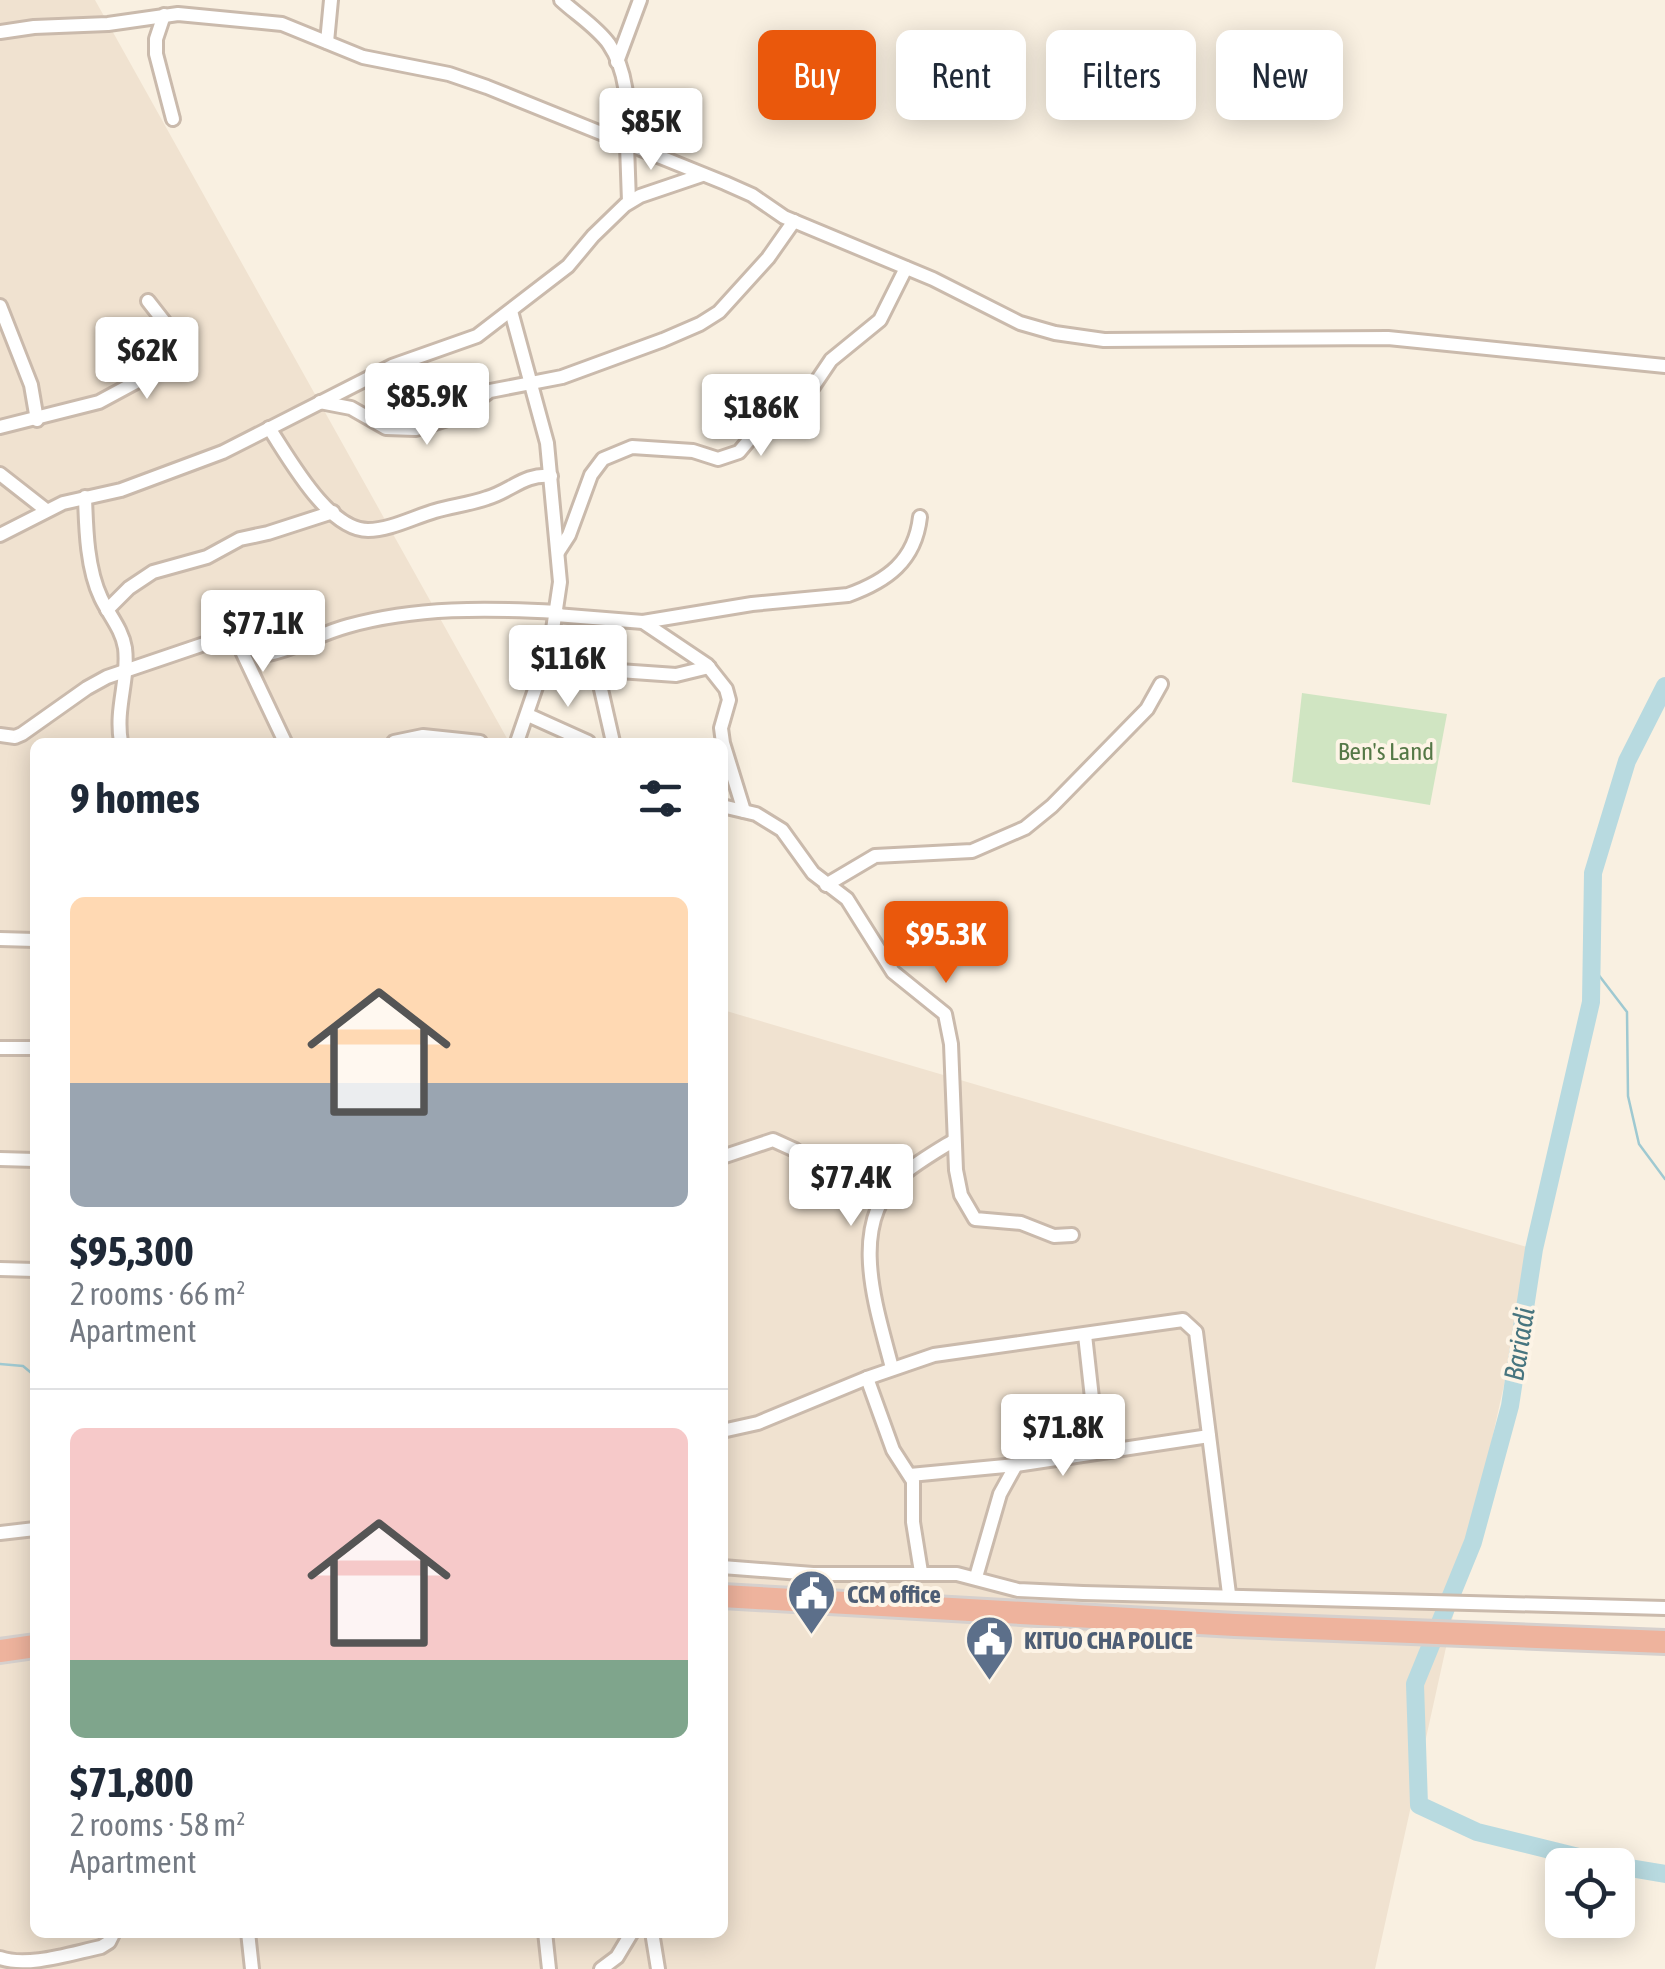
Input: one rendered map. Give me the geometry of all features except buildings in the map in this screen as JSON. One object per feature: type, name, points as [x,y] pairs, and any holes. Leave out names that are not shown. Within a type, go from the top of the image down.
[{"type":"highway","points":[[728,1596],[1105,1619],[1665,1642]]},
{"type":"highway","points":[[0,1651],[30,1647]]},
{"type":"street","points":[[174,119],[156,54],[156,40],[171,14],[195,0]]},
{"type":"street","points":[[326,42],[332,0]]},
{"type":"street","points":[[561,0],[608,42],[617,62],[628,107],[629,202]]},
{"type":"street","points":[[617,62],[640,0]]},
{"type":"street","points":[[0,32],[108,24],[171,14],[282,24],[363,58],[449,74],[702,174],[752,195],[794,221],[906,268],[1020,323],[1055,334],[1104,340],[1402,338],[1665,366]]},
{"type":"street","points":[[0,535],[46,510],[142,482],[223,452],[392,366],[477,336],[568,266],[629,202],[702,174]]},
{"type":"street","points":[[317,402],[338,404],[386,428],[402,430],[454,417],[490,391],[580,372],[700,324],[719,312],[794,221]]},
{"type":"street","points":[[558,552],[569,534],[591,475],[603,459],[632,447],[718,458],[739,452],[764,422],[800,406],[831,360],[880,320],[906,268]]},
{"type":"street","points":[[0,428],[99,402],[175,361],[179,351],[175,340],[148,300]]},
{"type":"street","points":[[0,306],[32,385],[37,420]]},
{"type":"street","points":[[512,311],[533,384],[551,476],[560,582],[551,643],[519,738]]},
{"type":"street","points":[[269,428],[304,482],[333,512],[356,528],[386,528],[490,498],[527,477],[551,476]]},
{"type":"street","points":[[0,474],[46,510]]},
{"type":"street","points":[[85,497],[94,573],[107,610],[121,634],[125,671],[118,716],[121,738]]},
{"type":"street","points":[[107,610],[153,572],[207,557],[240,539],[333,512]]},
{"type":"street","points":[[0,734],[22,734],[87,688],[219,639],[236,640],[268,654],[350,625],[408,613],[556,613],[643,622],[752,604],[848,595],[907,558],[914,547],[920,517]]},
{"type":"street","points":[[643,622],[709,667],[728,696],[722,738]]},
{"type":"street","points":[[236,640],[283,738]]},
{"type":"street","points":[[551,643],[598,676],[612,738]]},
{"type":"street","points":[[598,676],[618,671],[676,675],[709,667]]},
{"type":"street","points":[[826,885],[875,856],[972,852],[1025,828],[1052,806],[1147,708],[1161,684]]},
{"type":"street","points":[[528,715],[579,738]]},
{"type":"street","points":[[406,738],[435,738]]},
{"type":"street","points":[[728,759],[744,811]]},
{"type":"street","points":[[728,807],[770,820],[782,830],[826,885],[852,906],[892,972],[945,1014],[951,1044],[953,1142],[961,1194],[975,1219],[1022,1224],[1054,1236],[1072,1235]]},
{"type":"street","points":[[0,939],[30,940]]},
{"type":"street","points":[[0,1048],[30,1048]]},
{"type":"street","points":[[728,1155],[774,1140],[796,1150]]},
{"type":"street","points":[[892,1368],[872,1282],[873,1218],[900,1177],[953,1142]]},
{"type":"street","points":[[0,1159],[30,1160]]},
{"type":"street","points":[[0,1269],[30,1270]]},
{"type":"street","points":[[728,1430],[758,1423],[892,1368],[934,1355],[1178,1319],[1188,1322],[1196,1332],[1230,1594]]},
{"type":"street","points":[[1084,1335],[1098,1452]]},
{"type":"street","points":[[867,1378],[892,1450],[910,1476],[921,1572]]},
{"type":"street","points":[[910,1476],[1016,1465],[1210,1436]]},
{"type":"street","points":[[976,1577],[1000,1494],[1016,1465]]},
{"type":"street","points":[[977,1469],[1000,1494]]},
{"type":"street","points":[[0,1533],[30,1530]]},
{"type":"street","points":[[728,1567],[814,1574],[921,1572],[976,1577],[1018,1590],[1665,1608]]},
{"type":"street","points":[[0,1958],[32,1960],[84,1951],[112,1938]]},
{"type":"street","points":[[249,1938],[252,1969]]},
{"type":"street","points":[[546,1938],[550,1969]]},
{"type":"street","points":[[601,1969],[617,1957],[628,1938]]},
{"type":"street","points":[[653,1938],[658,1969]]},
{"type":"shaded area","points":[[0,0],[95,0],[507,738],[30,738],[30,1938],[728,1938],[728,1011],[1534,1249],[1375,1969],[0,1969]]},
{"type":"green space","name":"Ben's Land","points":[[1302,693],[1447,714],[1430,805],[1292,782]]},
{"type":"waterway","name":"Bariadi","points":[[1545,1849],[1477,1832],[1419,1805],[1415,1684],[1473,1542],[1510,1406],[1534,1249],[1591,1002],[1593,873],[1627,761],[1665,686]]},
{"type":"waterway","points":[[1591,965],[1627,1012],[1628,1096],[1639,1144],[1665,1179]]},
{"type":"waterway","points":[[0,1364],[23,1366],[30,1372]]},
{"type":"waterway","name":"Bariadi","points":[[1635,1869],[1665,1874]]},
{"type":"place","name":"CCM office","points":[[812,1636]]},
{"type":"place","name":"KITUO CHA POLICE","points":[[989,1682]]}]
